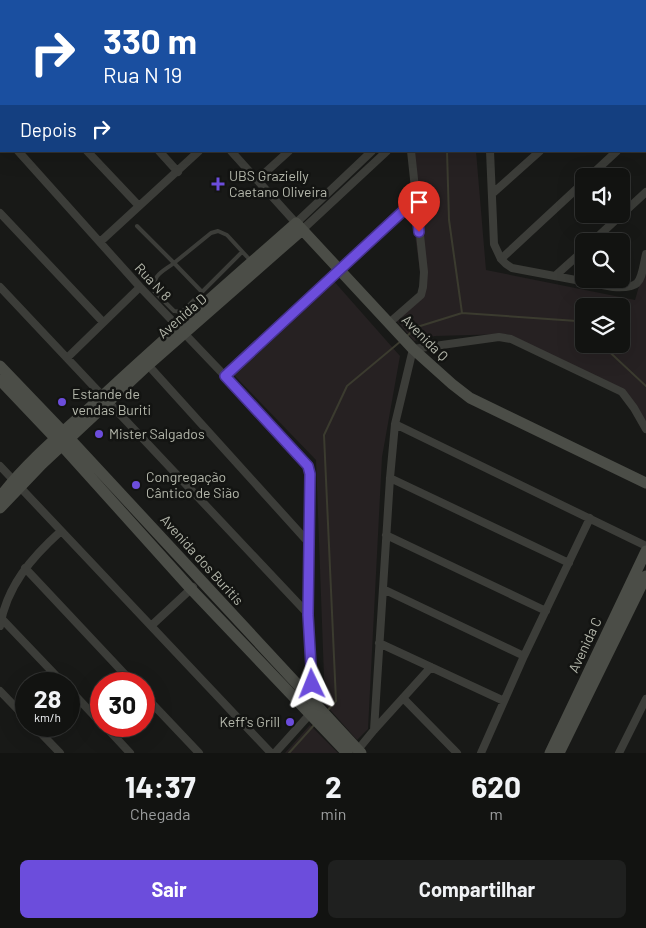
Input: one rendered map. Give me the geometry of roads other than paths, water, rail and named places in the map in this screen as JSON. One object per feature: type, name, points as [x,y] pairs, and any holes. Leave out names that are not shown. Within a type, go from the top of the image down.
[{"type":"street","name":"Rua N 8","points":[[19,152],[140,287],[308,466],[310,474],[308,615],[312,701]]},
{"type":"street","points":[[88,152],[139,206]]},
{"type":"street","points":[[160,152],[178,172]]},
{"type":"street","points":[[100,242],[198,152]]},
{"type":"street","name":"Avenida Q","points":[[232,152],[407,342],[452,384],[470,398],[646,483]]},
{"type":"street","points":[[257,180],[287,152]]},
{"type":"street","name":"Avenida D","points":[[106,400],[148,366],[252,262],[299,227],[371,152]]},
{"type":"street","name":"Avenida D","points":[[0,497],[181,331],[386,152]]},
{"type":"street","points":[[389,323],[421,295],[423,290],[424,272],[411,152]]},
{"type":"street","points":[[490,152],[494,244],[501,259],[512,268],[626,288],[637,284],[646,254]]},
{"type":"street","points":[[493,194],[539,152]]},
{"type":"street","points":[[599,168],[616,152]]},
{"type":"street","points":[[501,259],[575,190]]},
{"type":"street","points":[[602,233],[646,192]]},
{"type":"street","points":[[225,376],[416,199]]},
{"type":"street","points":[[0,213],[103,322]]},
{"type":"street","points":[[555,276],[575,258]]},
{"type":"street","points":[[0,287],[308,615]]},
{"type":"street","points":[[68,358],[140,287]]},
{"type":"street","points":[[374,730],[390,478],[395,424],[407,342],[499,337],[511,339],[622,392],[646,429]]},
{"type":"street","name":"Avenida dos Buritis","points":[[0,366],[190,589],[355,752]]},
{"type":"street","points":[[148,366],[309,543]]},
{"type":"street","name":"Avenida dos Buritis","points":[[0,380],[62,439],[200,579],[312,701],[319,717]]},
{"type":"street","points":[[395,424],[646,546]]},
{"type":"street","points":[[0,466],[273,753],[319,717]]},
{"type":"street","points":[[390,478],[569,563]]},
{"type":"street","name":"Avenida D","points":[[0,508],[16,483]]},
{"type":"street","points":[[481,753],[524,656],[590,518]]},
{"type":"street","points":[[52,672],[1,622],[11,593],[25,568],[61,531]]},
{"type":"street","points":[[386,534],[546,611]]},
{"type":"street","name":"Avenida C","points":[[550,753],[646,551]]},
{"type":"street","points":[[25,568],[123,672]]},
{"type":"street","name":"Avenida C","points":[[559,753],[646,576]]},
{"type":"street","points":[[151,626],[200,579]]},
{"type":"street","points":[[383,589],[524,656]]},
{"type":"street","points":[[379,643],[504,701]]},
{"type":"street","points":[[355,752],[431,667]]},
{"type":"street","points":[[0,691],[15,707]]},
{"type":"street","points":[[403,698],[457,753]]},
{"type":"street","points":[[619,753],[646,700]]},
{"type":"street","points":[[80,701],[90,711]]},
{"type":"street","points":[[155,706],[199,753]]},
{"type":"street","points":[[45,737],[60,753]]},
{"type":"street","points":[[115,737],[130,753]]},
{"type":"lane","points":[[137,226],[202,292]]},
{"type":"lane","points":[[242,252],[182,312],[174,311],[154,291],[153,283],[156,276],[174,264],[211,233],[218,231],[227,235],[252,262]]},
{"type":"waterway","points":[[447,152],[449,220],[462,313]]},
{"type":"waterway","points":[[407,336],[417,327],[462,313],[575,321]]},
{"type":"waterway","points":[[327,711],[336,701],[324,435],[347,386],[401,341]]},
{"type":"waterway","points":[[611,353],[646,386]]},
{"type":"waterway","points":[[289,753],[315,724]]},
{"type":"place","name":"UBS Grazielly Caetano Oliveira","points":[[218,184]]},
{"type":"place","name":"Estande de vendas Buriti","points":[[62,402]]},
{"type":"place","name":"Mister Salgados","points":[[99,434]]},
{"type":"place","name":"Congregação Cântico de Sião","points":[[136,485]]},
{"type":"place","name":"Keff's Grill","points":[[290,722]]}]
